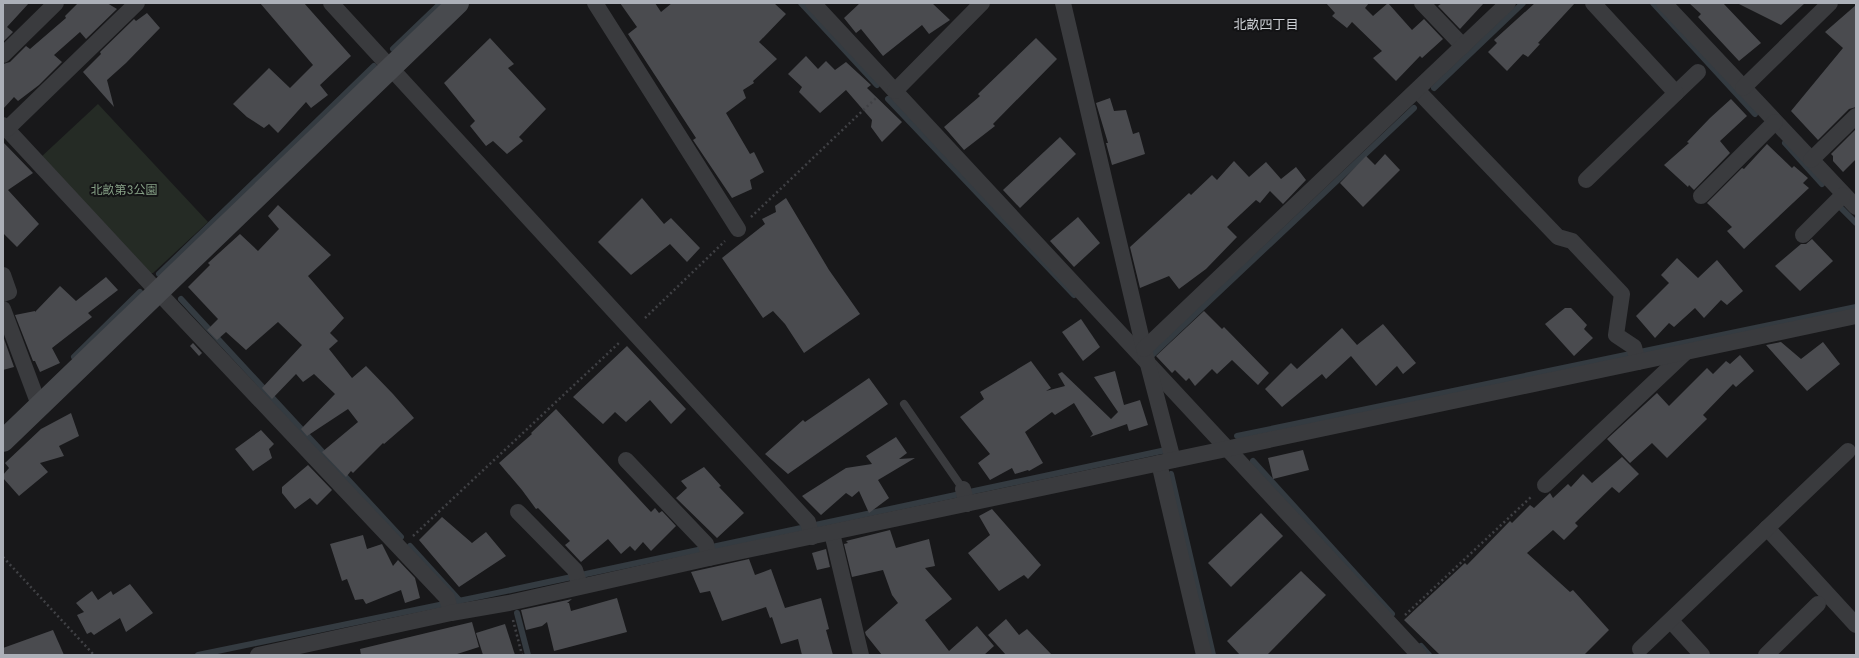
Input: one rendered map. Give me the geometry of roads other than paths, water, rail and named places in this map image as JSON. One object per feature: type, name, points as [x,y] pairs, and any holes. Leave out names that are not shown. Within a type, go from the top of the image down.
[{"type":"street","points":[[3,54],[56,3]]},
{"type":"street","points":[[137,3],[5,127],[449,606]]},
{"type":"street","points":[[331,3],[811,530]]},
{"type":"street","points":[[3,441],[458,3]]},
{"type":"street","points":[[595,3],[738,229]]},
{"type":"street","points":[[813,3],[1146,356],[1228,449],[1419,655]]},
{"type":"street","points":[[895,91],[982,3]]},
{"type":"street","points":[[1064,3],[1146,356],[1204,655]]},
{"type":"street","points":[[1422,3],[1463,46]]},
{"type":"street","points":[[1146,356],[1417,90],[1508,3]]},
{"type":"street","points":[[1593,3],[1676,92]]},
{"type":"street","points":[[1743,88],[1830,3]]},
{"type":"street","points":[[1673,6],[1743,88],[1856,207]]},
{"type":"street","points":[[1586,180],[1698,72]]},
{"type":"street","points":[[1417,90],[1558,237],[1572,241],[1622,294],[1616,335],[1636,355]]},
{"type":"street","points":[[1811,160],[1856,116]]},
{"type":"street","points":[[1701,196],[1775,122]]},
{"type":"street","points":[[1803,235],[1843,195]]},
{"type":"street","points":[[3,275],[9,292],[3,294]]},
{"type":"street","points":[[3,309],[39,405]]},
{"type":"street","points":[[258,655],[449,606],[509,602],[578,578],[811,530],[832,533],[966,497],[1166,462],[1228,449],[1636,355],[1686,352],[1856,316]]},
{"type":"street","points":[[1545,485],[1686,352]]},
{"type":"street","points":[[1640,649],[1848,451]]},
{"type":"street","points":[[626,460],[708,551]]},
{"type":"street","points":[[518,512],[578,578]]},
{"type":"street","points":[[1767,528],[1856,625]]},
{"type":"street","points":[[832,533],[861,655]]},
{"type":"street","points":[[1766,655],[1818,604]]},
{"type":"street","points":[[1671,621],[1702,655]]},
{"type":"lane","points":[[904,404],[966,497]]},
{"type":"waterway","points":[[393,49],[441,3]]},
{"type":"waterway","points":[[801,3],[877,85]]},
{"type":"waterway","points":[[1434,88],[1523,3]]},
{"type":"waterway","points":[[1653,3],[1755,114]]},
{"type":"waterway","points":[[159,274],[374,66]]},
{"type":"waterway","points":[[888,99],[1074,295]]},
{"type":"waterway","points":[[1152,355],[1414,108]]},
{"type":"waterway","points":[[1785,143],[1822,184]]},
{"type":"waterway","points":[[1841,208],[1856,223]]},
{"type":"waterway","points":[[74,357],[140,292]]},
{"type":"waterway","points":[[181,299],[401,537]]},
{"type":"waterway","points":[[1237,436],[1856,307]]},
{"type":"waterway","points":[[198,655],[511,590],[1166,450]]},
{"type":"waterway","points":[[1253,461],[1392,614]]},
{"type":"waterway","points":[[1171,474],[1213,655]]},
{"type":"waterway","points":[[410,546],[460,601]]},
{"type":"waterway","points":[[517,613],[528,655]]},
{"type":"waterway","points":[[1421,646],[1429,655]]},
{"type":"district","name":"北畝四丁目","points":[[1266,24]]},
{"type":"park label","name":"北畝第３公園","points":[[124,190]]}]
